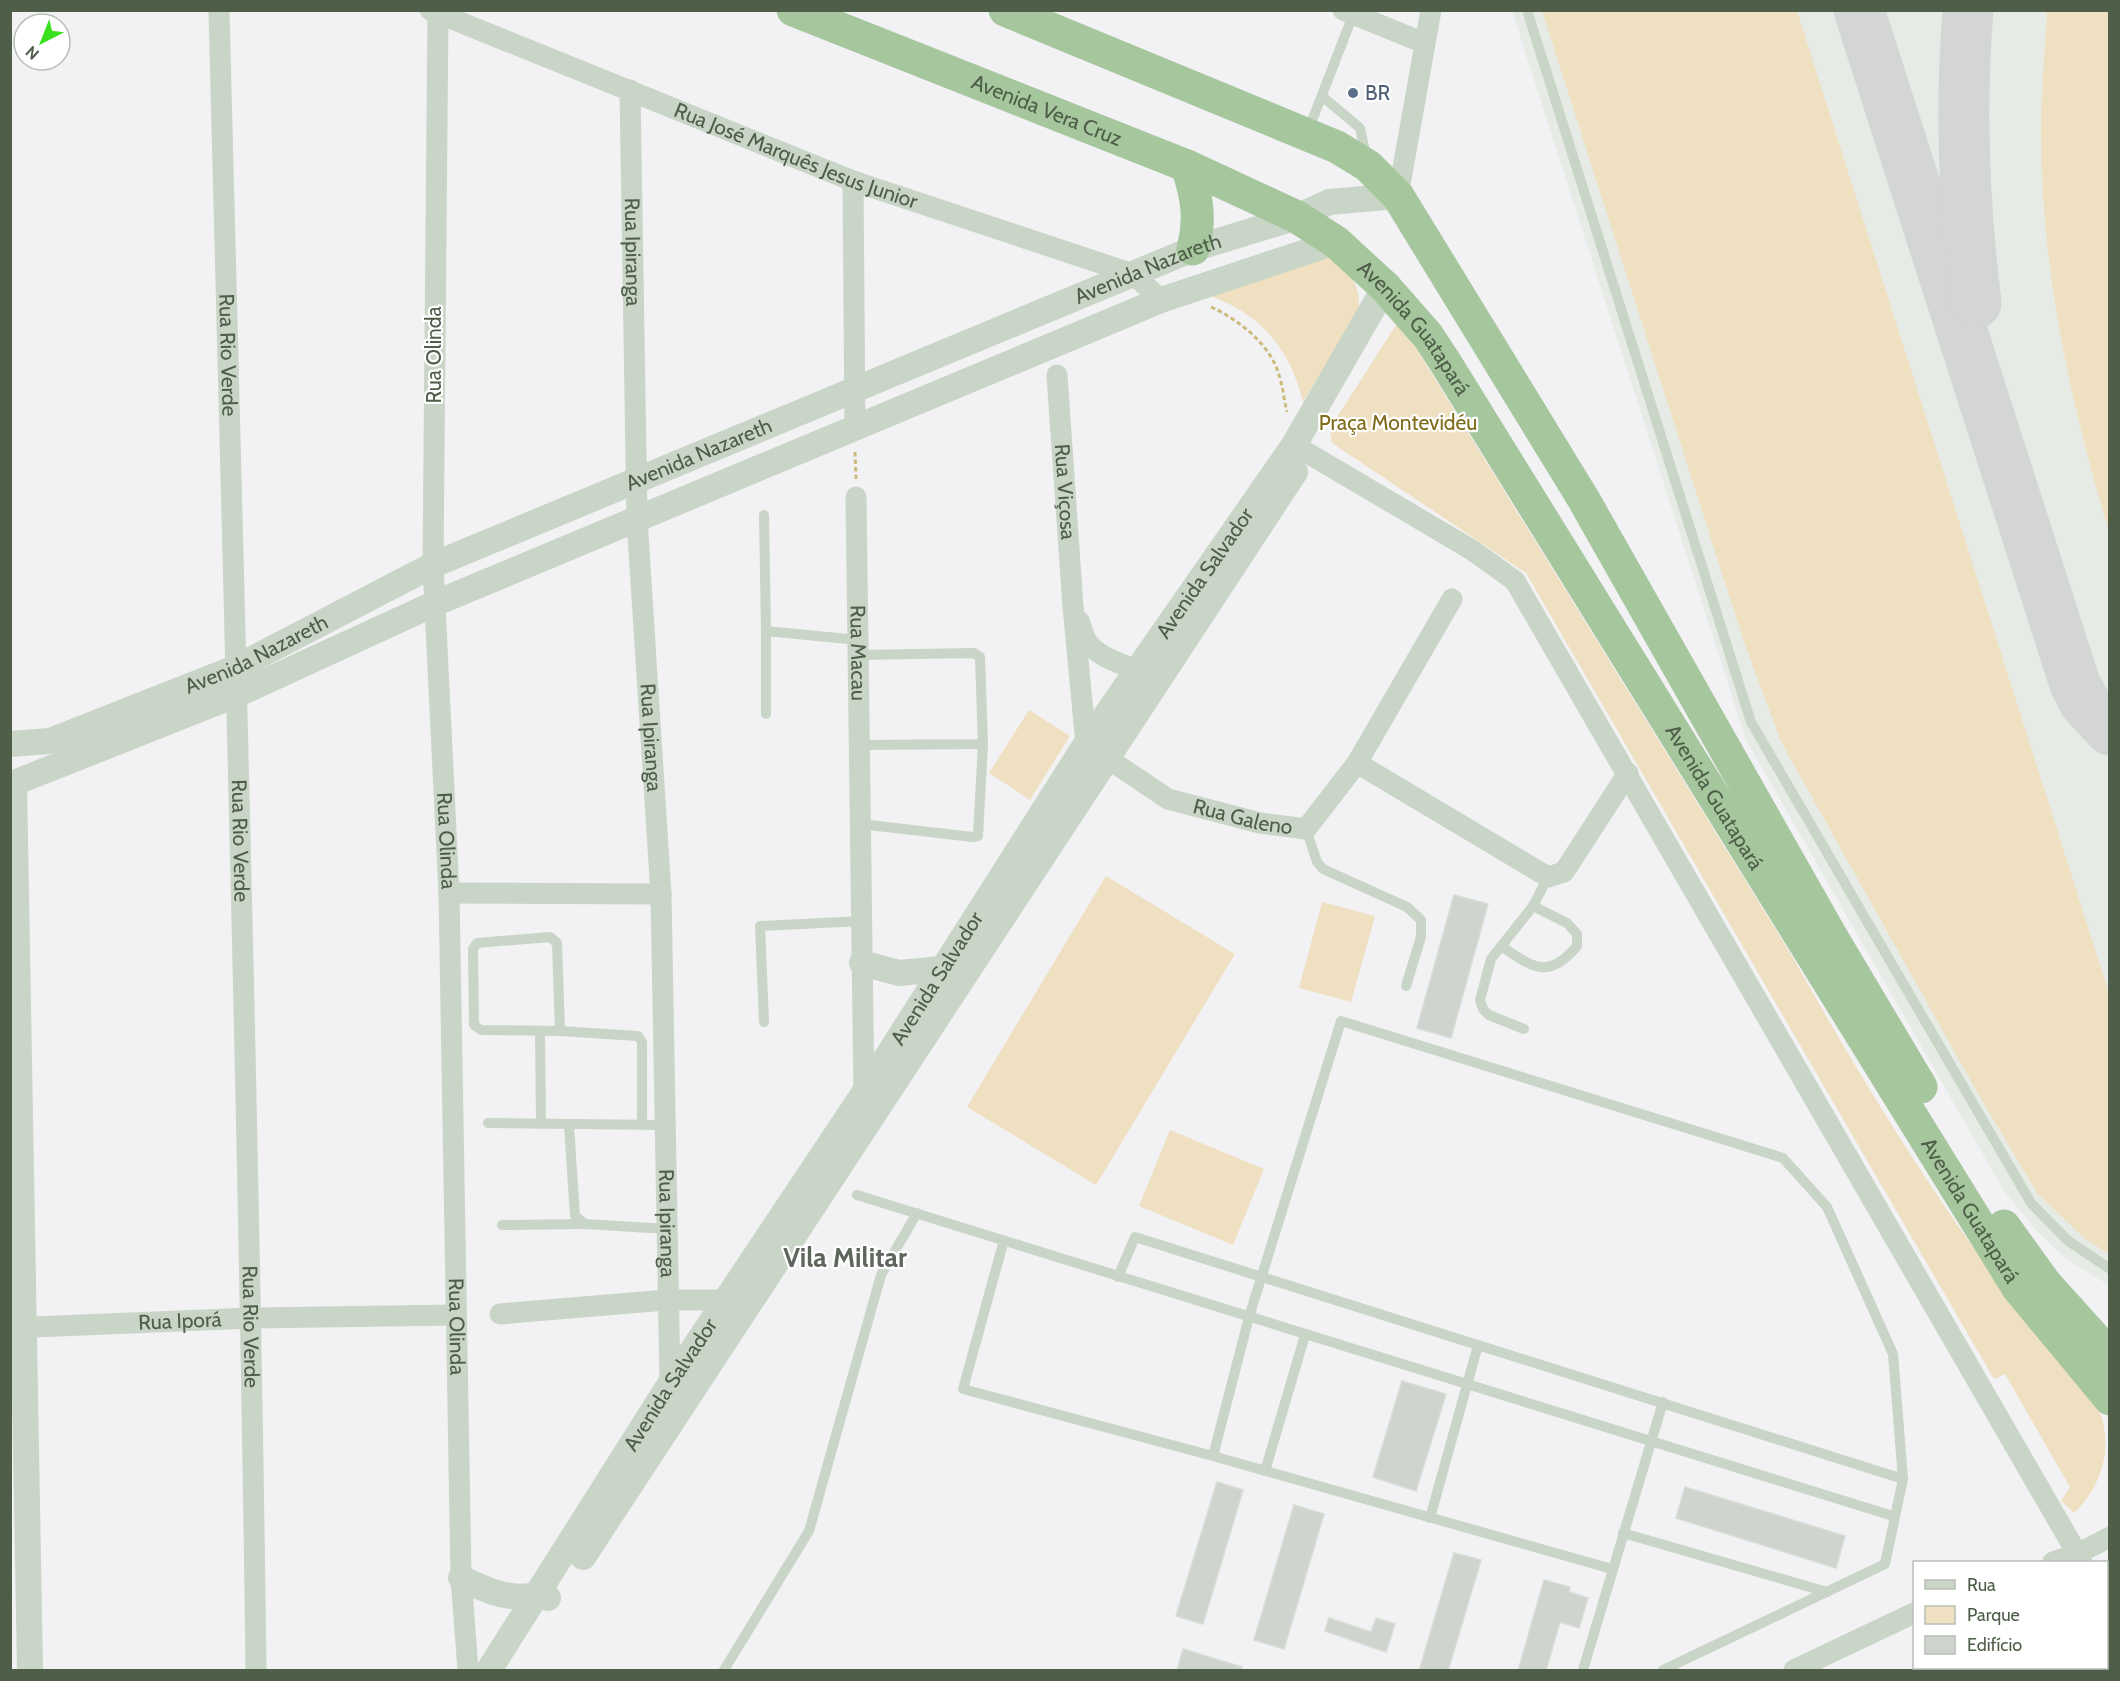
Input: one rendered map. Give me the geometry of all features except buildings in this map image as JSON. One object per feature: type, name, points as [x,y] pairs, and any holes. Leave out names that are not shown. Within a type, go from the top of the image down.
[{"type":"highway","name":"Avenida Vera Cruz","points":[[792,10],[1187,166],[1297,217]]},
{"type":"highway","points":[[1005,10],[1307,134],[1359,150],[1398,196]]},
{"type":"highway","points":[[1187,166],[1198,207],[1198,230],[1192,249]]},
{"type":"highway","name":"Avenida Guatapará","points":[[1398,196],[1584,500],[1830,936],[2002,1224],[2044,1283],[2109,1355]]},
{"type":"highway","name":"Avenida Guatapará","points":[[1297,217],[1336,242],[1392,294],[1428,336],[2018,1288],[2109,1399]]},
{"type":"highway","points":[[1544,520],[1584,500]]},
{"type":"street","name":"Rua Rio Verde","points":[[219,10],[252,1318],[256,1671]]},
{"type":"street","points":[[1398,196],[1431,10]]},
{"type":"street","name":"Rua José Marquês Jesus Junior","points":[[435,12],[853,181],[1133,274],[1170,296]]},
{"type":"street","name":"Rua Olinda","points":[[435,12],[433,565],[449,893],[461,1578],[468,1671]]},
{"type":"street","points":[[1348,13],[1424,43]]},
{"type":"street","name":"Rua Ipiranga","points":[[630,90],[636,481],[661,894],[666,1300],[670,1384]]},
{"type":"street","points":[[853,181],[855,430]]},
{"type":"street","name":"Avenida Nazareth","points":[[10,744],[50,741],[235,668],[433,565],[1192,249],[1297,217],[1329,202],[1398,196]]},
{"type":"street","name":"Avenida Nazareth","points":[[13,786],[238,694],[436,603],[855,430],[1170,296],[1336,242]]},
{"type":"street","name":"Avenida Salvador","points":[[489,1671],[546,1598],[738,1303],[864,1093],[1086,744],[1146,675],[1300,450],[1392,294]]},
{"type":"street","points":[[1047,309],[1054,346]]},
{"type":"street","name":"Rua Viçosa","points":[[1057,375],[1073,607],[1086,744]]},
{"type":"street","points":[[1300,450],[1472,550],[1515,581],[1628,773],[2079,1558]]},
{"type":"street","name":"Rua Macau","points":[[856,498],[865,1126]]},
{"type":"street","name":"Rua Galeno","points":[[1086,744],[1168,799],[1260,823],[1306,829],[1357,762],[1452,599]]},
{"type":"street","name":"Rua Viçosa","points":[[1073,607],[1088,643],[1108,658],[1146,675]]},
{"type":"street","name":"Avenida Salvador","points":[[509,1671],[546,1598],[670,1384],[738,1303],[865,1126],[1109,758],[1146,675]]},
{"type":"street","points":[[10,750],[15,763],[13,786],[17,1327],[30,1671]]},
{"type":"street","points":[[1357,762],[1548,877],[1564,872],[1628,773]]},
{"type":"street","points":[[449,893],[661,894]]},
{"type":"street","points":[[862,963],[899,973],[942,969]]},
{"type":"street","points":[[500,1314],[666,1300],[738,1303]]},
{"type":"street","name":"Rua Iporá","points":[[17,1327],[252,1318],[456,1315]]},
{"type":"street","points":[[2063,1561],[2079,1558],[2109,1537]]},
{"type":"street","points":[[461,1578],[506,1596],[546,1598]]},
{"type":"street","points":[[1794,1671],[1913,1613]]},
{"type":"lane","points":[[1527,10],[1751,722],[2031,1203],[2067,1240],[2109,1269]]},
{"type":"lane","points":[[1307,134],[1323,96],[1348,13]]},
{"type":"lane","points":[[1323,96],[1359,150]]},
{"type":"lane","points":[[764,515],[766,714]]},
{"type":"lane","points":[[766,631],[858,648],[974,653],[980,657],[983,744],[978,836],[860,824]]},
{"type":"lane","points":[[859,745],[983,744]]},
{"type":"lane","points":[[1306,829],[1317,862],[1323,869],[1407,907],[1421,920],[1421,937],[1406,986]]},
{"type":"lane","points":[[1524,1029],[1489,1015],[1483,1009],[1480,1000],[1491,959],[1533,906],[1548,877]]},
{"type":"lane","points":[[1501,946],[1542,969],[1553,968],[1577,946],[1577,934],[1567,923],[1533,906]]},
{"type":"lane","points":[[764,1022],[760,926],[862,921]]},
{"type":"lane","points":[[560,1031],[556,943],[550,937],[477,943],[473,949],[474,1024],[481,1030],[560,1031],[638,1036],[642,1042],[642,1124]]},
{"type":"lane","points":[[1213,1456],[1249,1317],[1341,1021],[1783,1158],[1827,1207],[1893,1354],[1903,1479],[1893,1516],[1885,1564],[1663,1671]]},
{"type":"lane","points":[[540,1031],[541,1124]]},
{"type":"lane","points":[[488,1124],[664,1125]]},
{"type":"lane","points":[[569,1126],[575,1216],[585,1224]]},
{"type":"lane","points":[[857,1195],[1893,1516]]},
{"type":"lane","points":[[724,1671],[809,1531],[880,1275],[917,1213]]},
{"type":"lane","points":[[502,1225],[585,1224],[666,1229]]},
{"type":"lane","points":[[1118,1277],[1135,1237],[1903,1479]]},
{"type":"lane","points":[[1004,1240],[963,1389],[1213,1456],[1612,1569]]},
{"type":"lane","points":[[1265,1471],[1305,1335]]},
{"type":"lane","points":[[1430,1518],[1478,1345]]},
{"type":"lane","points":[[1583,1671],[1649,1442],[1663,1402]]},
{"type":"lane","points":[[1623,1533],[1827,1592]]},
{"type":"path","points":[[1170,296],[1230,315],[1260,342],[1279,373],[1300,450]]},
{"type":"path","points":[[855,430],[856,498]]},
{"type":"shaded area","points":[[1512,11],[2109,11],[2109,1285],[2066,1259],[2036,1230],[2004,1191],[1746,740]]},
{"type":"green space","points":[[1542,11],[1797,11],[2109,993],[2109,1254],[2084,1238],[2037,1193],[1976,1090],[1781,742],[1744,642]]},
{"type":"green space","points":[[2047,11],[2109,11],[2109,531],[2070,384],[2052,285],[2042,184],[2041,133]]},
{"type":"green space","points":[[1327,255],[1347,273],[1356,285],[1359,301],[1358,312],[1303,402],[1290,365],[1270,335],[1242,311],[1207,295]]},
{"type":"green space","name":"Praça Montevidéu","points":[[1396,325],[1404,329],[1792,956],[1840,1040],[1916,1163],[1998,1282],[2097,1405],[2105,1438],[2103,1465],[2092,1491],[2074,1513],[2061,1501],[2070,1487],[2005,1374],[1994,1379],[1526,573],[1332,443],[1330,431],[1332,425]]},
{"type":"green space","points":[[1029,710],[1070,736],[1030,800],[989,773]]},
{"type":"green space","points":[[1106,876],[1235,954],[1096,1185],[967,1107]]},
{"type":"green space","points":[[1322,902],[1375,916],[1351,1002],[1299,988]]},
{"type":"green space","points":[[1170,1130],[1264,1169],[1233,1245],[1139,1206]]},
{"type":"taxiway","points":[[1859,10],[2075,684],[2085,703],[2110,730]]},
{"type":"taxiway","points":[[1968,10],[1964,83],[1964,157],[1976,303]]},
{"type":"place","name":"BR","points":[[1353,93]]},
{"type":"district","name":"Vila Militar","points":[[845,1258]]}]
